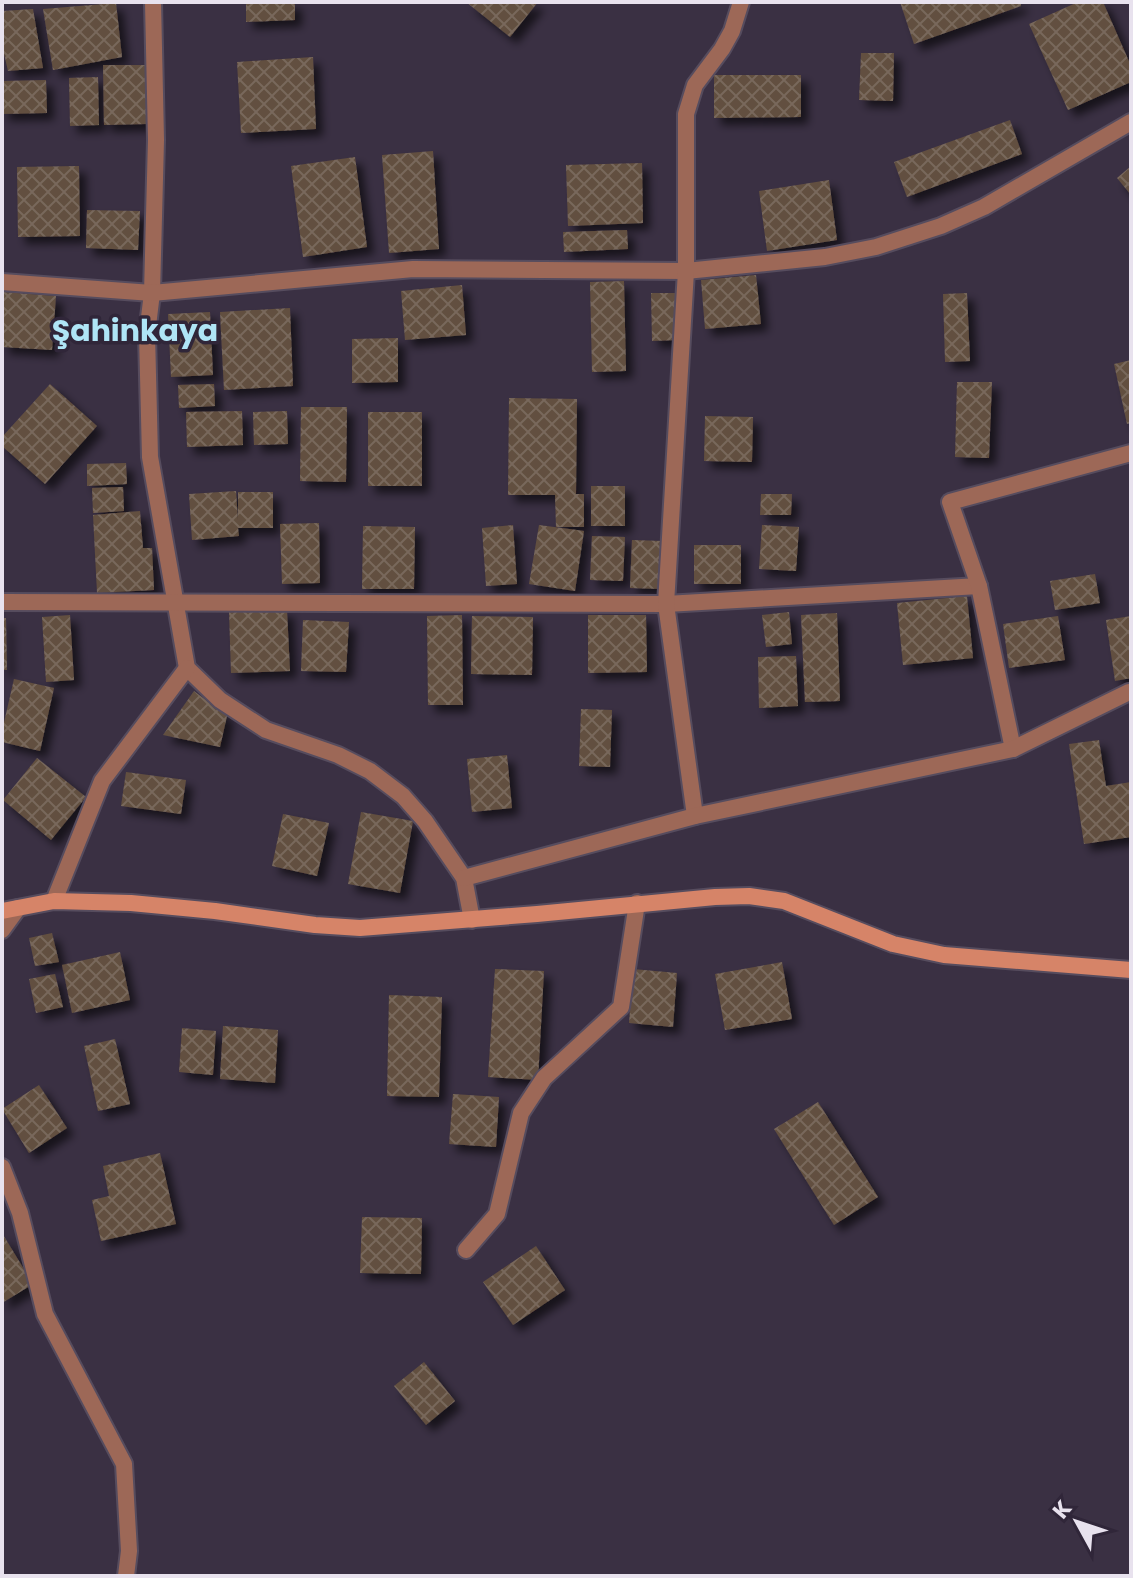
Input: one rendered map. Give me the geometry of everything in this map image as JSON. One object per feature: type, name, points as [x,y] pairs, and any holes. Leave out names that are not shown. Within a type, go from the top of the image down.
[{"type":"street","points":[[153,2],[156,140],[152,293],[147,334],[150,457],[187,668],[220,700],[266,730],[338,755],[370,771],[410,804],[464,878],[472,920]]},
{"type":"street","points":[[695,816],[666,604],[686,271],[686,114],[695,85],[727,40],[741,2]]},
{"type":"street","points":[[2,282],[152,293],[413,269],[686,271],[825,257],[876,247],[941,226],[984,207],[1131,122]]},
{"type":"street","points":[[1013,749],[979,586],[950,502],[1131,453]]},
{"type":"street","points":[[2,602],[666,604],[979,586]]},
{"type":"street","points":[[54,901],[102,781],[187,668]]},
{"type":"street","points":[[464,878],[695,816],[1013,749],[1129,692]]},
{"type":"street","points":[[2,930],[10,910],[54,901],[131,903],[360,928],[749,896],[784,901],[893,944],[944,955],[1131,970]]},
{"type":"street","points":[[466,1250],[497,1214],[521,1113],[544,1078],[621,1007],[637,903]]},
{"type":"street","points":[[2,1167],[20,1213],[45,1314],[124,1464],[129,1551],[126,1576]]},
{"type":"building","points":[[246,2],[295,2],[295,20],[246,22]]},
{"type":"building","points":[[466,2],[538,2],[510,37]]},
{"type":"building","points":[[900,2],[1021,2],[1021,6],[914,44]]},
{"type":"building","points":[[1078,2],[1103,2],[1131,66],[1131,82],[1068,110],[1029,24]]},
{"type":"building","points":[[116,3],[122,57],[53,70],[43,9]]},
{"type":"building","points":[[33,9],[43,68],[8,71],[2,45],[2,11]]},
{"type":"building","points":[[861,53],[894,53],[893,101],[859,100]]},
{"type":"building","points":[[313,57],[316,129],[241,133],[237,62]]},
{"type":"building","points":[[103,65],[146,65],[147,124],[104,125]]},
{"type":"building","points":[[714,75],[801,75],[801,117],[714,118]]},
{"type":"building","points":[[98,77],[99,125],[70,126],[69,78]]},
{"type":"building","points":[[46,80],[47,113],[2,114],[2,81]]},
{"type":"building","points":[[1010,120],[1022,154],[907,197],[894,162]]},
{"type":"building","points":[[433,151],[439,249],[389,253],[382,155]]},
{"type":"building","points":[[355,157],[367,247],[303,257],[291,166]]},
{"type":"building","points":[[642,163],[643,223],[568,226],[566,165]]},
{"type":"building","points":[[79,166],[80,236],[18,237],[17,167]]},
{"type":"building","points":[[1131,166],[1131,195],[1117,178]]},
{"type":"building","points":[[829,180],[837,240],[767,251],[759,191]]},
{"type":"building","points":[[87,210],[140,211],[138,250],[86,248]]},
{"type":"building","points":[[627,230],[628,249],[564,252],[563,232]]},
{"type":"building","points":[[756,275],[761,324],[705,329],[701,280]]},
{"type":"building","points":[[624,281],[626,371],[592,372],[590,282]]},
{"type":"building","points":[[462,285],[466,335],[405,340],[401,291]]},
{"type":"building","points":[[4,292],[56,296],[52,350],[2,347]]},
{"type":"building","points":[[651,293],[677,293],[678,340],[652,341]]},
{"type":"building","points":[[967,293],[970,361],[945,362],[943,294]]},
{"type":"building","points":[[290,308],[293,386],[224,390],[220,312]]},
{"type":"building","points":[[210,312],[213,375],[171,377],[168,314]]},
{"type":"building","points":[[398,338],[398,382],[352,383],[352,339]]},
{"type":"building","points":[[1131,360],[1131,423],[1127,424],[1114,364]]},
{"type":"building","points":[[957,382],[992,382],[989,458],[955,457]]},
{"type":"building","points":[[50,384],[97,426],[45,484],[2,446],[2,437]]},
{"type":"building","points":[[214,384],[215,406],[179,408],[178,385]]},
{"type":"building","points":[[509,398],[577,399],[576,494],[584,494],[584,527],[556,527],[555,495],[508,495]]},
{"type":"building","points":[[301,407],[347,407],[346,482],[300,481]]},
{"type":"building","points":[[242,411],[243,445],[187,447],[186,412]]},
{"type":"building","points":[[287,411],[288,444],[254,445],[253,412]]},
{"type":"building","points":[[368,412],[422,412],[422,486],[368,486]]},
{"type":"building","points":[[705,416],[753,417],[752,462],[704,461]]},
{"type":"building","points":[[126,463],[127,484],[87,486],[87,464]]},
{"type":"building","points":[[591,486],[625,486],[625,526],[591,526]]},
{"type":"building","points":[[123,487],[124,511],[93,513],[92,488]]},
{"type":"building","points":[[236,491],[238,520],[238,492],[273,492],[273,528],[238,528],[239,536],[192,540],[189,494]]},
{"type":"building","points":[[761,494],[792,494],[791,515],[760,515]]},
{"type":"building","points":[[140,511],[143,548],[152,548],[154,590],[97,593],[93,515]]},
{"type":"building","points":[[319,523],[320,583],[282,584],[280,524]]},
{"type":"building","points":[[513,525],[517,584],[486,586],[482,528]]},
{"type":"building","points":[[539,525],[584,531],[575,591],[529,584]]},
{"type":"building","points":[[762,525],[799,527],[796,571],[759,569]]},
{"type":"building","points":[[363,526],[415,527],[414,589],[362,589]]},
{"type":"building","points":[[592,536],[625,537],[623,581],[590,580]]},
{"type":"building","points":[[632,540],[664,541],[661,589],[630,588]]},
{"type":"building","points":[[694,545],[741,545],[741,584],[694,584]]},
{"type":"building","points":[[1095,574],[1100,603],[1055,610],[1050,581]]},
{"type":"building","points":[[967,596],[973,658],[903,665],[897,603]]},
{"type":"building","points":[[287,610],[290,671],[231,673],[229,612]]},
{"type":"building","points":[[789,612],[792,644],[766,647],[762,615]]},
{"type":"building","points":[[837,613],[840,701],[805,702],[801,615]]},
{"type":"building","points":[[70,615],[74,680],[46,682],[42,617]]},
{"type":"building","points":[[462,615],[463,705],[428,705],[427,616]]},
{"type":"building","points":[[588,615],[646,615],[647,672],[588,673]]},
{"type":"building","points":[[472,616],[533,617],[532,675],[471,674]]},
{"type":"building","points":[[1058,616],[1065,660],[1009,668],[1003,624]]},
{"type":"building","points":[[1131,616],[1131,678],[1115,681],[1106,620]]},
{"type":"building","points":[[2,618],[6,618],[7,670],[2,670]]},
{"type":"building","points":[[303,620],[349,622],[346,672],[301,671]]},
{"type":"building","points":[[796,656],[798,706],[759,708],[758,657]]},
{"type":"building","points":[[14,679],[54,688],[40,751],[2,742]]},
{"type":"building","points":[[194,691],[227,716],[220,747],[163,735]]},
{"type":"building","points":[[581,709],[612,710],[610,767],[579,766]]},
{"type":"building","points":[[1099,740],[1106,786],[1131,782],[1131,837],[1084,844],[1069,744]]},
{"type":"building","points":[[507,755],[512,808],[472,812],[467,759]]},
{"type":"building","points":[[37,758],[86,797],[51,840],[3,800]]},
{"type":"building","points":[[126,772],[186,780],[181,814],[121,806]]},
{"type":"building","points":[[361,812],[413,821],[400,893],[348,884]]},
{"type":"building","points":[[283,814],[329,823],[317,876],[272,866]]},
{"type":"building","points":[[52,933],[59,962],[35,966],[29,938]]},
{"type":"building","points":[[120,952],[130,1000],[72,1013],[62,965]]},
{"type":"building","points":[[782,962],[792,1019],[725,1030],[715,974]]},
{"type":"building","points":[[495,969],[544,971],[538,1080],[488,1077]]},
{"type":"building","points":[[633,969],[677,973],[673,1027],[629,1023]]},
{"type":"building","points":[[55,974],[63,1007],[36,1013],[29,979]]},
{"type":"building","points":[[389,995],[442,997],[439,1097],[387,1096]]},
{"type":"building","points":[[223,1026],[278,1030],[275,1083],[220,1079]]},
{"type":"building","points":[[182,1028],[216,1031],[213,1075],[179,1072]]},
{"type":"building","points":[[115,1039],[130,1104],[98,1111],[84,1046]]},
{"type":"building","points":[[39,1085],[67,1128],[29,1153],[2,1109]]},
{"type":"building","points":[[453,1094],[499,1097],[496,1147],[449,1144]]},
{"type":"building","points":[[818,1102],[878,1197],[834,1225],[774,1129]]},
{"type":"building","points":[[160,1153],[176,1224],[101,1241],[92,1200],[109,1196],[103,1166]]},
{"type":"building","points":[[362,1217],[422,1218],[421,1274],[360,1273]]},
{"type":"building","points":[[2,1233],[33,1284],[2,1303]]},
{"type":"building","points":[[536,1246],[565,1290],[513,1325],[483,1282]]},
{"type":"building","points":[[424,1362],[455,1401],[426,1425],[394,1386]]},
{"type":"district","name":"Şahinkaya","points":[[135,331]]}]
